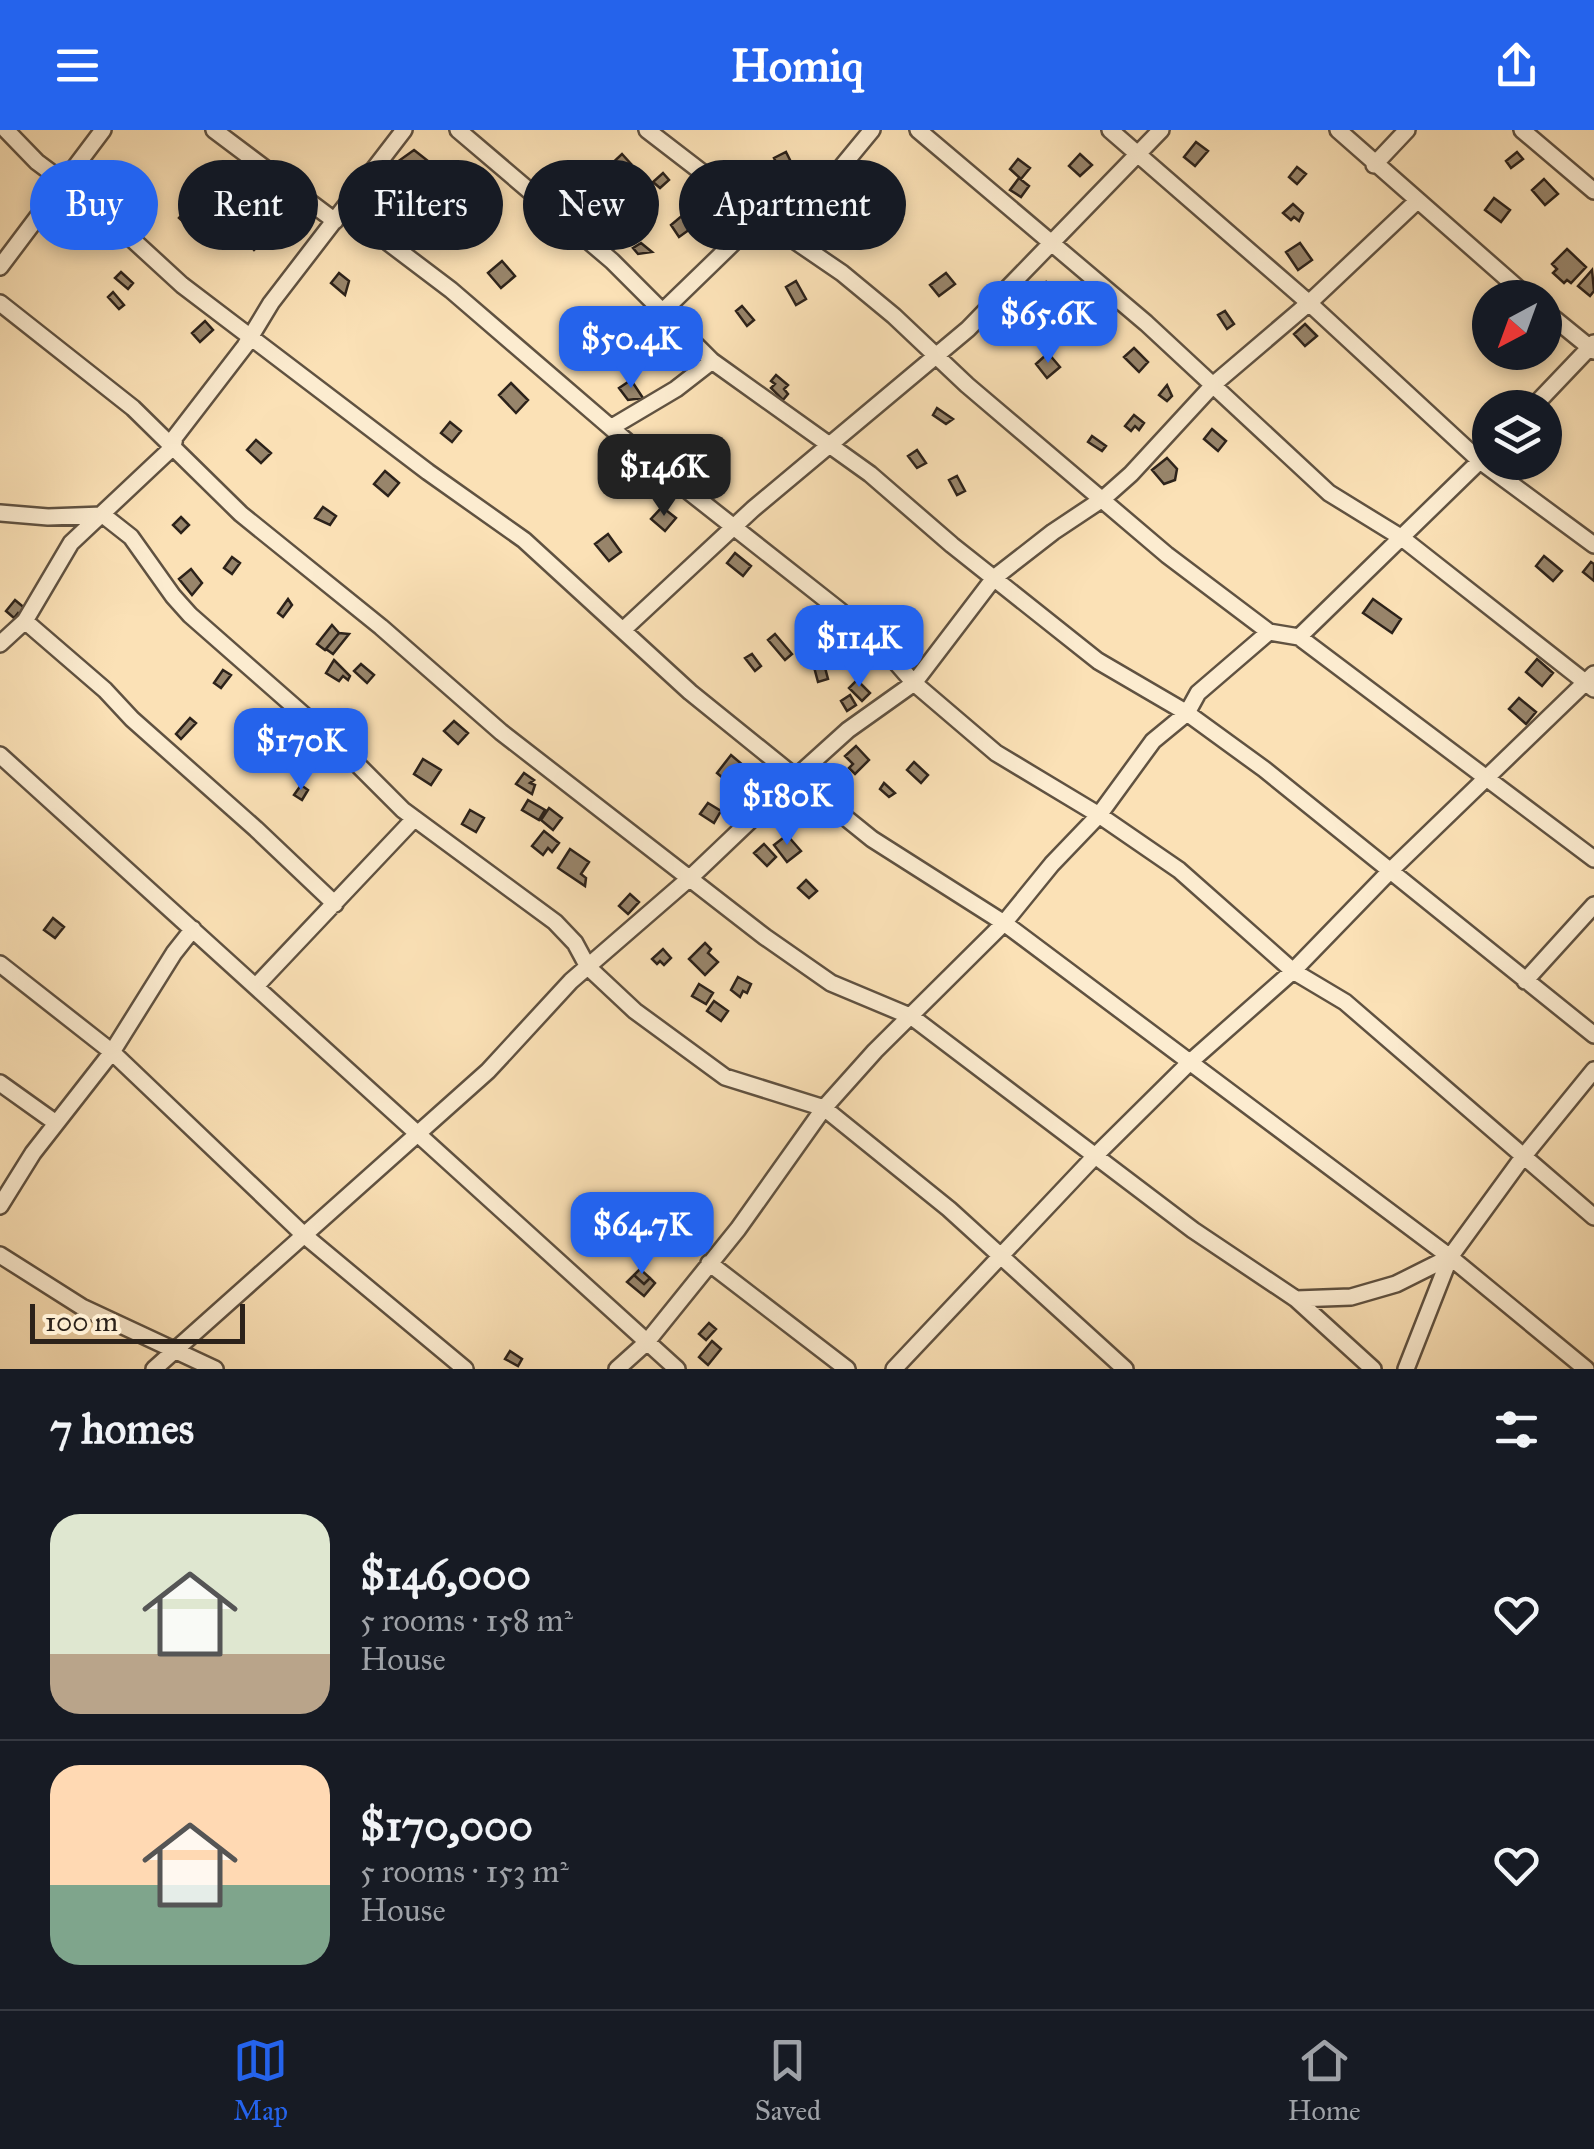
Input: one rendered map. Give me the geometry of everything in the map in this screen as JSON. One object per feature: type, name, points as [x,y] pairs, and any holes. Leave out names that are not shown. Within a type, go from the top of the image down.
[{"type":"street","points":[[6,130],[35,160]]},
{"type":"street","points":[[79,160],[103,130]]},
{"type":"street","points":[[214,130],[338,214]]},
{"type":"street","points":[[381,160],[404,130]]},
{"type":"street","points":[[458,130],[612,262],[712,361],[832,445],[1098,661],[1188,712],[1264,770],[1594,1035]]},
{"type":"street","points":[[647,130],[686,160]]},
{"type":"street","points":[[847,160],[872,130]]},
{"type":"street","points":[[894,1369],[1096,1155],[1190,1062],[1293,971],[1390,871],[1591,681],[1402,538],[1329,493],[1214,384],[918,130]]},
{"type":"street","points":[[1110,130],[1472,445]]},
{"type":"street","points":[[623,630],[798,471],[938,356],[1161,130]]},
{"type":"street","points":[[1338,130],[1508,280]]},
{"type":"street","points":[[1374,165],[1407,130]]},
{"type":"street","points":[[1522,130],[1594,191]]},
{"type":"street","points":[[154,1369],[488,1071],[571,981],[690,878],[796,776],[848,730],[914,683],[994,578],[1131,474],[1214,384],[1309,303],[1417,201]]},
{"type":"street","points":[[0,644],[25,621],[71,542],[172,447],[175,437],[271,303],[338,218]]},
{"type":"street","points":[[0,267],[30,226]]},
{"type":"street","points":[[144,250],[250,337],[524,540],[690,692],[872,840],[1004,923],[1450,1256],[1586,1369]]},
{"type":"street","points":[[392,250],[451,290],[547,376],[839,610],[914,683],[996,753],[1179,870],[1293,971],[1345,1002],[1594,1217]]},
{"type":"street","points":[[662,312],[726,250]]},
{"type":"street","points":[[810,250],[855,284],[1167,555],[1270,632],[1299,637],[1594,860]]},
{"type":"street","points":[[0,303],[133,408],[241,514],[381,627],[472,708],[765,937],[831,983],[912,1017],[1206,1239],[1296,1299],[1373,1369]]},
{"type":"street","points":[[1550,390],[1593,347],[1562,324]]},
{"type":"street","points":[[612,427],[676,389],[712,361]]},
{"type":"street","points":[[1299,637],[1472,469]]},
{"type":"street","points":[[1514,480],[1594,545]]},
{"type":"street","points":[[0,513],[48,517],[103,515],[131,537],[182,607],[338,745],[414,819],[555,922],[575,944],[588,967],[635,1010],[725,1077],[824,1108],[1001,1254],[1125,1369]]},
{"type":"street","points":[[25,621],[106,690],[132,720],[335,904]]},
{"type":"street","points":[[618,1369],[646,1343],[738,1230],[824,1108],[875,1051],[1004,923],[1098,815],[1153,742],[1188,712],[1198,693],[1270,632]]},
{"type":"street","points":[[0,754],[678,1369]]},
{"type":"street","points":[[257,985],[414,819]]},
{"type":"street","points":[[1526,980],[1594,905]]},
{"type":"street","points":[[0,1206],[56,1123],[112,1052],[193,929]]},
{"type":"street","points":[[0,964],[112,1052],[304,1235],[465,1369]]},
{"type":"street","points":[[1406,1369],[1450,1256],[1594,1070]]},
{"type":"street","points":[[0,1083],[56,1123]]},
{"type":"street","points":[[0,1255],[82,1307],[214,1369]]},
{"type":"street","points":[[1296,1299],[1352,1297],[1396,1284],[1450,1256]]},
{"type":"street","points":[[709,1263],[848,1369]]},
{"type":"building","points":[[1196,142],[1208,151],[1195,166],[1184,157]]},
{"type":"building","points":[[414,150],[427,160],[400,160]]},
{"type":"building","points":[[786,152],[790,160],[775,160]]},
{"type":"building","points":[[1517,152],[1523,159],[1511,168],[1506,161]]},
{"type":"building","points":[[1080,154],[1092,165],[1080,176],[1069,166]]},
{"type":"building","points":[[1018,159],[1030,168],[1021,179],[1010,169]]},
{"type":"building","points":[[1297,167],[1306,174],[1297,184],[1289,177]]},
{"type":"building","points":[[663,173],[669,180],[660,188],[659,187]]},
{"type":"building","points":[[1019,178],[1029,186],[1021,197],[1010,190]]},
{"type":"building","points":[[1544,179],[1558,194],[1545,205],[1532,190]]},
{"type":"building","points":[[1494,198],[1510,210],[1501,222],[1485,210]]},
{"type":"building","points":[[1293,204],[1303,213],[1299,221],[1283,213]]},
{"type":"building","points":[[679,218],[679,237],[671,225]]},
{"type":"building","points":[[1300,243],[1312,260],[1298,270],[1286,252]]},
{"type":"building","points":[[1567,249],[1586,267],[1571,283],[1564,283],[1553,273],[1557,269],[1552,264]]},
{"type":"building","points":[[502,261],[515,276],[501,288],[488,273]]},
{"type":"building","points":[[1592,270],[1594,291],[1590,296],[1578,286]]},
{"type":"building","points":[[121,272],[133,283],[128,289],[115,278]]},
{"type":"building","points":[[339,273],[349,281],[345,295],[331,283]]},
{"type":"building","points":[[946,273],[955,284],[939,296],[930,285]]},
{"type":"building","points":[[796,281],[806,299],[796,305],[786,287]]},
{"type":"building","points":[[1046,282],[1057,298],[1045,306],[1034,290]]},
{"type":"building","points":[[113,292],[124,305],[119,309],[108,297]]},
{"type":"building","points":[[1084,302],[1099,312],[1092,323],[1077,313]]},
{"type":"building","points":[[742,306],[754,320],[747,326],[736,311]]},
{"type":"building","points":[[1225,311],[1234,324],[1227,329],[1218,315]]},
{"type":"building","points":[[1021,318],[1033,329],[1020,342],[1008,331]]},
{"type":"building","points":[[205,321],[213,330],[200,342],[192,333]]},
{"type":"building","points":[[1305,324],[1317,336],[1305,346],[1294,334]]},
{"type":"building","points":[[1134,348],[1148,362],[1139,372],[1124,357]]},
{"type":"building","points":[[1048,353],[1060,367],[1047,378],[1036,364]]},
{"type":"building","points":[[776,375],[788,385],[783,400],[771,388]]},
{"type":"building","points":[[631,380],[643,398],[628,400],[619,388]]},
{"type":"building","points":[[511,383],[528,400],[516,413],[499,395]]},
{"type":"building","points":[[1167,385],[1172,396],[1167,401],[1159,395]]},
{"type":"building","points":[[937,408],[953,419],[946,424],[933,415]]},
{"type":"building","points":[[1134,415],[1144,423],[1139,430],[1135,426],[1131,431],[1125,426]]},
{"type":"building","points":[[450,422],[461,431],[452,442],[441,433]]},
{"type":"building","points":[[1212,429],[1226,441],[1218,451],[1204,439]]},
{"type":"building","points":[[1092,436],[1106,446],[1102,451],[1088,442]]},
{"type":"building","points":[[256,440],[271,453],[261,463],[247,450]]},
{"type":"building","points":[[677,445],[686,455],[675,464],[663,451]]},
{"type":"building","points":[[917,450],[926,463],[917,468],[908,456]]},
{"type":"building","points":[[1167,458],[1177,469],[1175,480],[1164,484],[1152,470]]},
{"type":"building","points":[[385,471],[399,483],[388,496],[374,484]]},
{"type":"building","points":[[957,476],[965,491],[957,495],[949,480]]},
{"type":"building","points":[[323,507],[336,516],[330,525],[315,518]]},
{"type":"building","points":[[662,507],[676,518],[665,531],[651,519]]},
{"type":"building","points":[[181,517],[189,525],[181,533],[173,525]]},
{"type":"building","points":[[608,534],[621,552],[609,561],[595,544]]},
{"type":"building","points":[[735,553],[751,566],[743,576],[727,563]]},
{"type":"building","points":[[1544,556],[1562,571],[1553,581],[1536,566]]},
{"type":"building","points":[[232,557],[240,563],[232,574],[224,568]]},
{"type":"building","points":[[1591,562],[1594,564],[1594,581],[1583,572]]},
{"type":"building","points":[[191,569],[202,583],[192,595],[179,579]]},
{"type":"building","points":[[288,599],[292,605],[283,617],[278,613]]},
{"type":"building","points":[[1373,599],[1401,619],[1392,633],[1363,613]]},
{"type":"building","points":[[15,600],[27,610],[22,617],[18,613],[14,618],[6,611]]},
{"type":"building","points":[[332,625],[339,633],[325,650],[317,644]]},
{"type":"building","points":[[339,633],[349,634],[333,654],[326,649]]},
{"type":"building","points":[[775,634],[792,654],[785,660],[768,640]]},
{"type":"building","points":[[752,654],[761,666],[755,671],[745,658]]},
{"type":"building","points":[[1537,659],[1553,673],[1542,686],[1526,672]]},
{"type":"building","points":[[334,660],[350,676],[348,680],[343,676],[339,681],[326,673]]},
{"type":"building","points":[[361,664],[374,675],[367,683],[354,671]]},
{"type":"building","points":[[824,664],[828,679],[818,682],[814,667]]},
{"type":"building","points":[[223,670],[231,675],[221,688],[214,683]]},
{"type":"building","points":[[857,680],[870,693],[862,701],[849,688]]},
{"type":"building","points":[[850,695],[856,705],[847,711],[841,701]]},
{"type":"building","points":[[1519,698],[1536,712],[1526,724],[1509,709]]},
{"type":"building","points":[[190,718],[196,723],[181,739],[176,734]]},
{"type":"building","points":[[454,721],[468,733],[458,744],[444,731]]},
{"type":"building","points":[[856,746],[869,760],[855,774],[849,768],[853,764],[845,756]]},
{"type":"building","points":[[731,755],[744,766],[730,784],[717,773]]},
{"type":"building","points":[[423,759],[441,770],[431,785],[414,774]]},
{"type":"building","points":[[914,762],[928,775],[921,783],[907,770]]},
{"type":"building","points":[[524,773],[534,780],[530,783],[535,785],[532,794],[516,784]]},
{"type":"building","points":[[884,783],[895,793],[889,797],[880,789]]},
{"type":"building","points":[[301,785],[308,790],[302,800],[294,795]]},
{"type":"building","points":[[528,800],[545,810],[539,820],[522,810]]},
{"type":"building","points":[[708,803],[721,811],[714,823],[700,814]]},
{"type":"building","points":[[549,808],[562,818],[553,830],[541,820]]},
{"type":"building","points":[[470,810],[484,818],[476,832],[462,824]]},
{"type":"building","points":[[544,831],[559,843],[543,855],[532,846]]},
{"type":"building","points":[[787,835],[801,851],[787,862],[774,845]]},
{"type":"building","points":[[764,844],[776,857],[767,866],[754,853]]},
{"type":"building","points":[[570,849],[589,862],[581,874],[586,878],[585,886],[558,868]]},
{"type":"building","points":[[806,880],[817,891],[809,898],[798,888]]},
{"type":"building","points":[[630,894],[639,902],[628,914],[619,906]]},
{"type":"building","points":[[53,918],[64,927],[55,938],[44,930]]},
{"type":"building","points":[[705,943],[711,949],[708,953],[718,962],[705,975],[689,959]]},
{"type":"building","points":[[663,949],[671,958],[664,965],[660,961],[657,964],[652,959]]},
{"type":"building","points":[[738,977],[751,984],[740,997],[731,990]]},
{"type":"building","points":[[699,984],[713,993],[706,1004],[692,996]]},
{"type":"building","points":[[714,1001],[728,1011],[721,1021],[707,1011]]},
{"type":"building","points":[[640,1269],[650,1278],[644,1284],[634,1275]]},
{"type":"building","points":[[634,1275],[644,1284],[650,1278],[655,1283],[644,1296],[627,1282]]},
{"type":"building","points":[[709,1323],[716,1329],[706,1340],[699,1334]]},
{"type":"building","points":[[712,1341],[721,1349],[708,1365],[699,1357]]},
{"type":"building","points":[[510,1351],[522,1359],[518,1366],[505,1359]]}]
